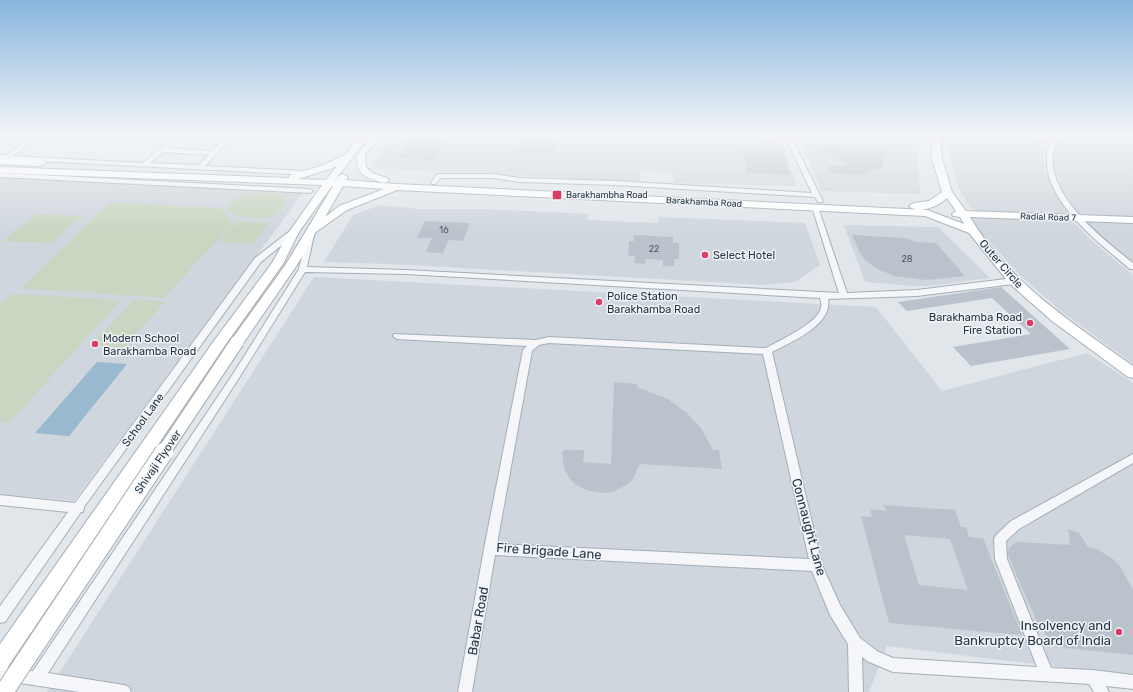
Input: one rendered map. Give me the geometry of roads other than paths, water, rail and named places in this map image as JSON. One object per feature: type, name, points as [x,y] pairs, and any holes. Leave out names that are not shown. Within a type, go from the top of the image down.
[{"type":"main road","name":"Barakhamba Road","points":[[113,168],[293,180],[384,180],[694,192],[817,201],[927,213],[973,231]]},
{"type":"main road","points":[[293,180],[322,168]]},
{"type":"main road","points":[[336,180],[343,168]]},
{"type":"main road","points":[[336,180],[348,168]]},
{"type":"main road","points":[[362,168],[368,175],[384,180]]},
{"type":"main road","name":"Outer Circle","points":[[940,168],[947,192],[964,215],[973,231],[1014,281],[1056,318],[1133,373]]},
{"type":"main road","points":[[293,180],[305,186],[310,191],[312,194],[313,207]]},
{"type":"main road","name":"Barakhamba Road","points":[[336,180],[396,187],[923,206],[931,204],[942,198],[947,192]]},
{"type":"main road","name":"Shivaji Flyover","points":[[4,692],[229,342],[277,264],[294,232],[336,180]]},
{"type":"main road","name":"Shivaji Flyover","points":[[0,661],[229,342],[291,265],[310,232],[336,180]]},
{"type":"main road","points":[[310,232],[343,208],[396,187]]},
{"type":"main road","name":"Radial Road 7","points":[[927,213],[1133,220]]},
{"type":"street","points":[[205,168],[308,173]]},
{"type":"street","points":[[802,168],[817,201],[844,296]]},
{"type":"street","points":[[1051,168],[1052,175],[1064,201],[1098,237],[1133,267]]},
{"type":"street","points":[[0,175],[310,191]]},
{"type":"street","name":"School Lane","points":[[0,617],[33,569],[79,508],[258,260],[294,232]]},
{"type":"street","points":[[37,678],[236,376],[303,269],[310,232]]},
{"type":"street","points":[[303,269],[406,272],[824,296],[918,293],[1014,281]]},
{"type":"street","points":[[398,336],[536,343],[548,340],[767,351],[812,324],[822,316],[825,308],[824,296]]},
{"type":"street","name":"Fire Brigade Lane","points":[[536,343],[528,350],[490,549],[816,564]]},
{"type":"street","name":"Connaught Lane","points":[[767,351],[816,564],[835,610],[855,643],[872,656],[893,665],[1093,677],[1133,682]]},
{"type":"street","points":[[1048,674],[1001,559],[1000,539],[1015,525],[1133,458]]},
{"type":"street","points":[[0,500],[79,508]]},
{"type":"street","name":"Babar Road","points":[[465,692],[490,549]]},
{"type":"street","points":[[855,643],[856,692]]},
{"type":"street","points":[[0,673],[124,692]]},
{"type":"street","points":[[1093,677],[1102,692]]},
{"type":"water","points":[[97,362],[127,364],[69,436],[35,433]]},
{"type":"place","name":"Barakhambha Road","points":[[557,195]]},
{"type":"place","name":"Select Hotel","points":[[705,255]]},
{"type":"place","name":"Police Station Barakhamba Road","points":[[599,302]]},
{"type":"place","name":"Barakhamba Road Fire Station","points":[[1030,323]]},
{"type":"place","name":"Modern School Barakhamba Road","points":[[95,344]]},
{"type":"place","name":"Insolvency and Bankruptcy Board of India","points":[[1119,632]]}]
